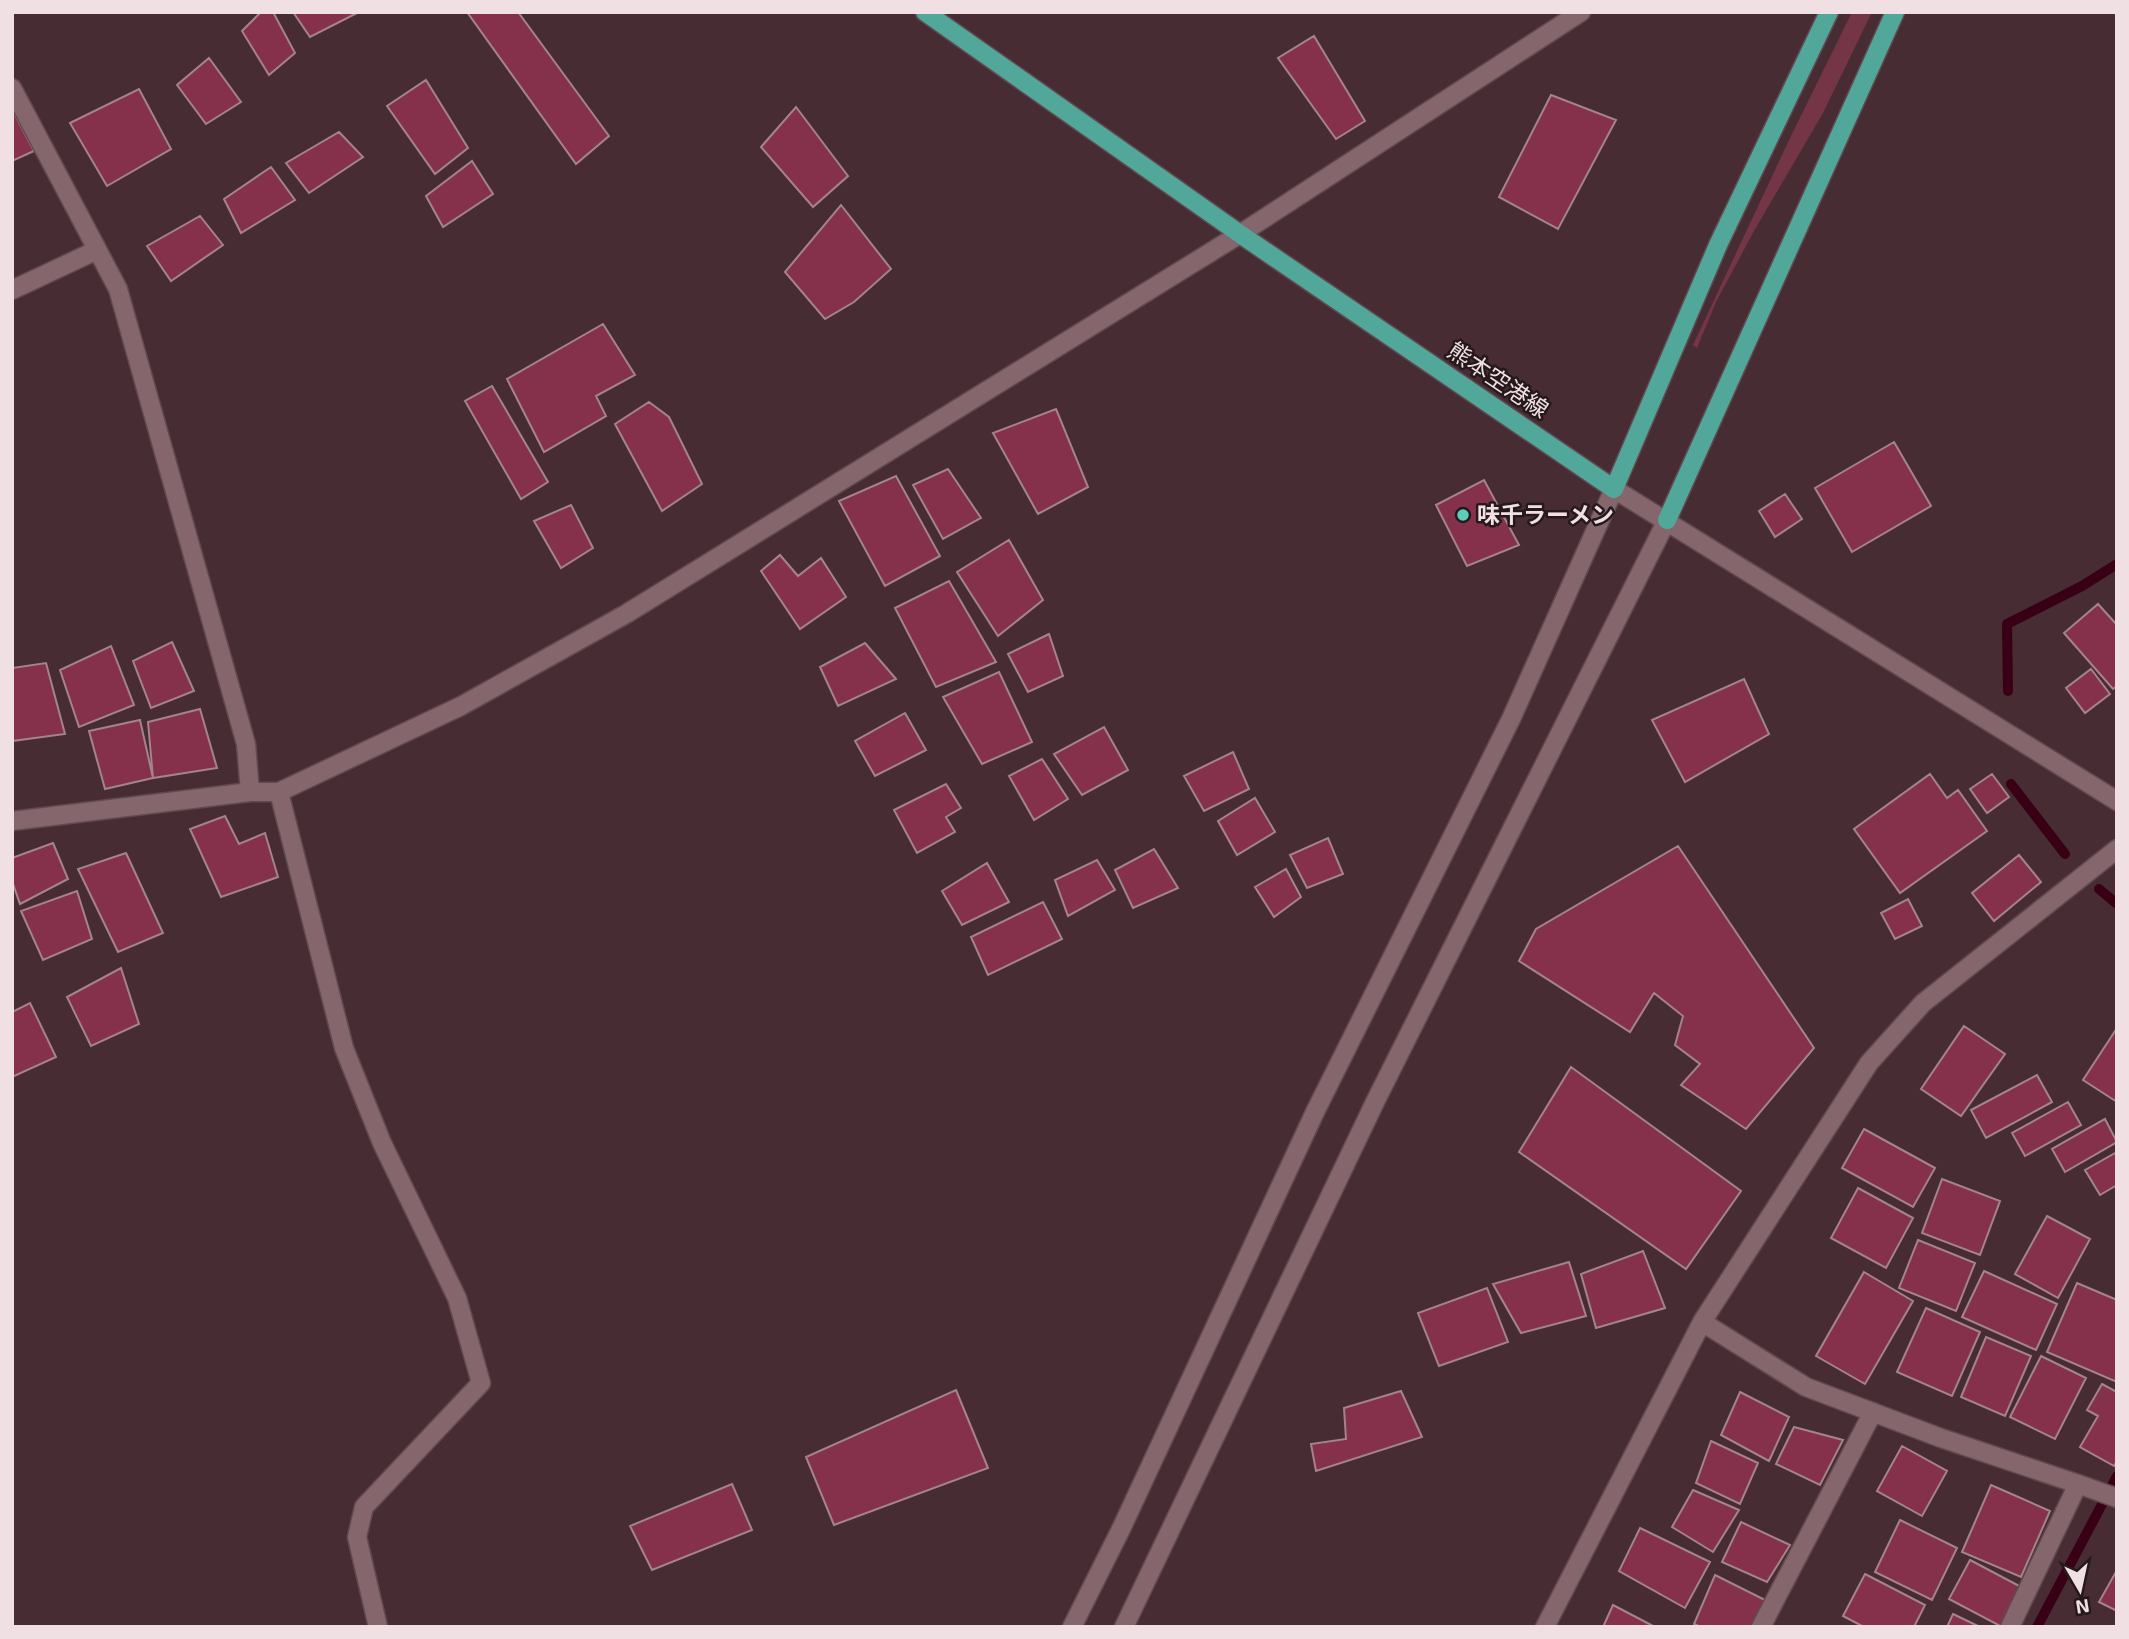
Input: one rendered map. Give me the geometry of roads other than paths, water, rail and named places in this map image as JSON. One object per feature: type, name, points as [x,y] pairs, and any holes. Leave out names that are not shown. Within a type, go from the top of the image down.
[{"type":"main road","name":"熊本空港線","points":[[925,12],[1240,233],[1614,489]]},
{"type":"main road","points":[[1614,489],[1718,245],[1829,12]]},
{"type":"main road","points":[[1667,520],[1895,12]]},
{"type":"street","points":[[12,821],[250,792],[279,792],[461,706],[626,614],[1240,233],[1581,12]]},
{"type":"street","points":[[12,88],[118,289],[246,744],[250,792]]},
{"type":"street","points":[[12,290],[97,250]]},
{"type":"street","points":[[1072,1627],[1122,1527],[1315,1112],[1511,719],[1614,489],[2117,801]]},
{"type":"street","points":[[1124,1627],[1376,1100],[1667,520]]},
{"type":"street","points":[[279,792],[344,1048],[382,1143],[457,1298],[481,1382],[365,1507],[357,1537],[378,1627]]},
{"type":"street","points":[[1545,1627],[1702,1322],[1869,1063],[1923,1003],[2117,849]]},
{"type":"street","points":[[1702,1322],[1806,1387],[2117,1498]]},
{"type":"street","points":[[1761,1627],[1872,1412]]},
{"type":"street","points":[[2010,1627],[2083,1486]]},
{"type":"waterway","points":[[2008,691],[2007,624],[2082,586],[2117,564]]},
{"type":"waterway","points":[[2011,784],[2065,854]]},
{"type":"waterway","points":[[2099,889],[2117,904]]},
{"type":"waterway","points":[[2037,1627],[2117,1476]]},
{"type":"place","name":"味千ラーメン","points":[[1463,515]]}]
